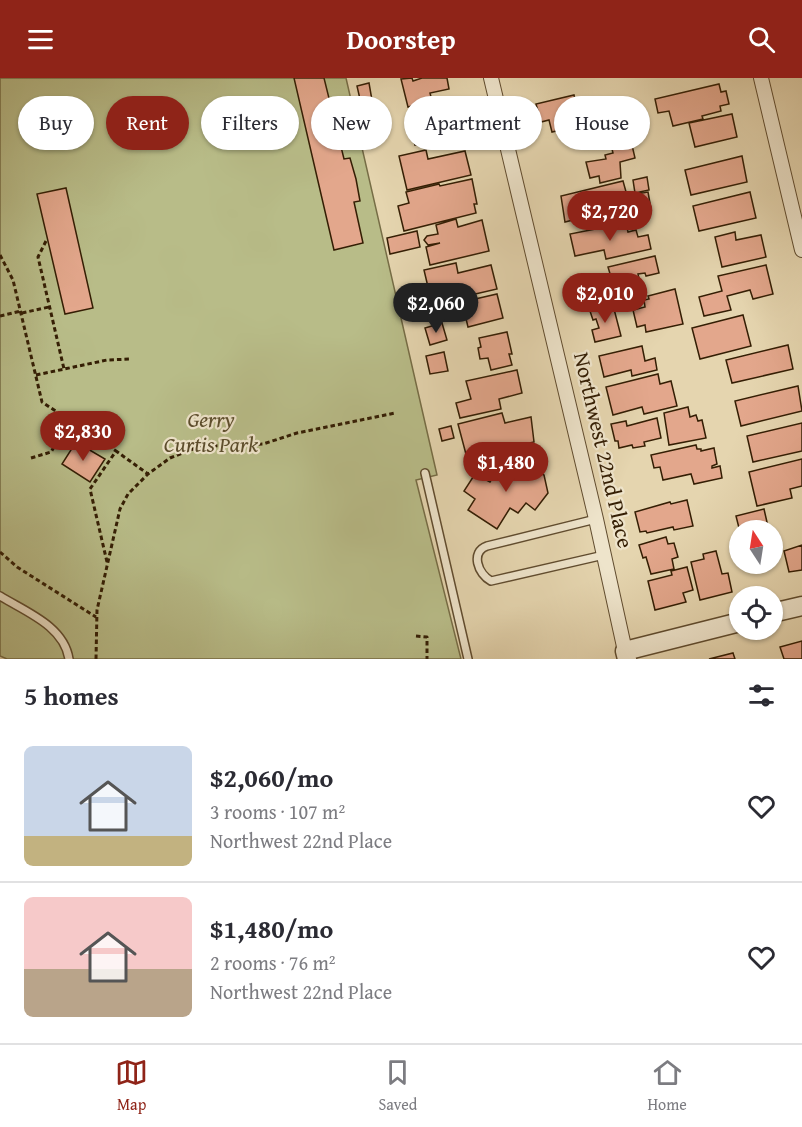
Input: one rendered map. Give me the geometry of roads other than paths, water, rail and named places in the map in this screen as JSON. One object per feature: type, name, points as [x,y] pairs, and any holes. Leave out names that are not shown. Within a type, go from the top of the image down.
[{"type":"street","name":"Northwest 22nd Place","points":[[491,78],[626,655]]},
{"type":"street","points":[[761,78],[802,250]]},
{"type":"street","points":[[783,610],[802,606]]},
{"type":"street","points":[[626,655],[729,625]]},
{"type":"lane","points":[[425,473],[468,659]]},
{"type":"lane","points":[[596,519],[480,548],[477,552],[477,559],[485,578],[491,581],[604,555]]},
{"type":"lane","points":[[0,596],[54,630],[64,643],[69,659]]},
{"type":"park label","name":"Gerry Curtis Park","points":[[211,432]]}]
